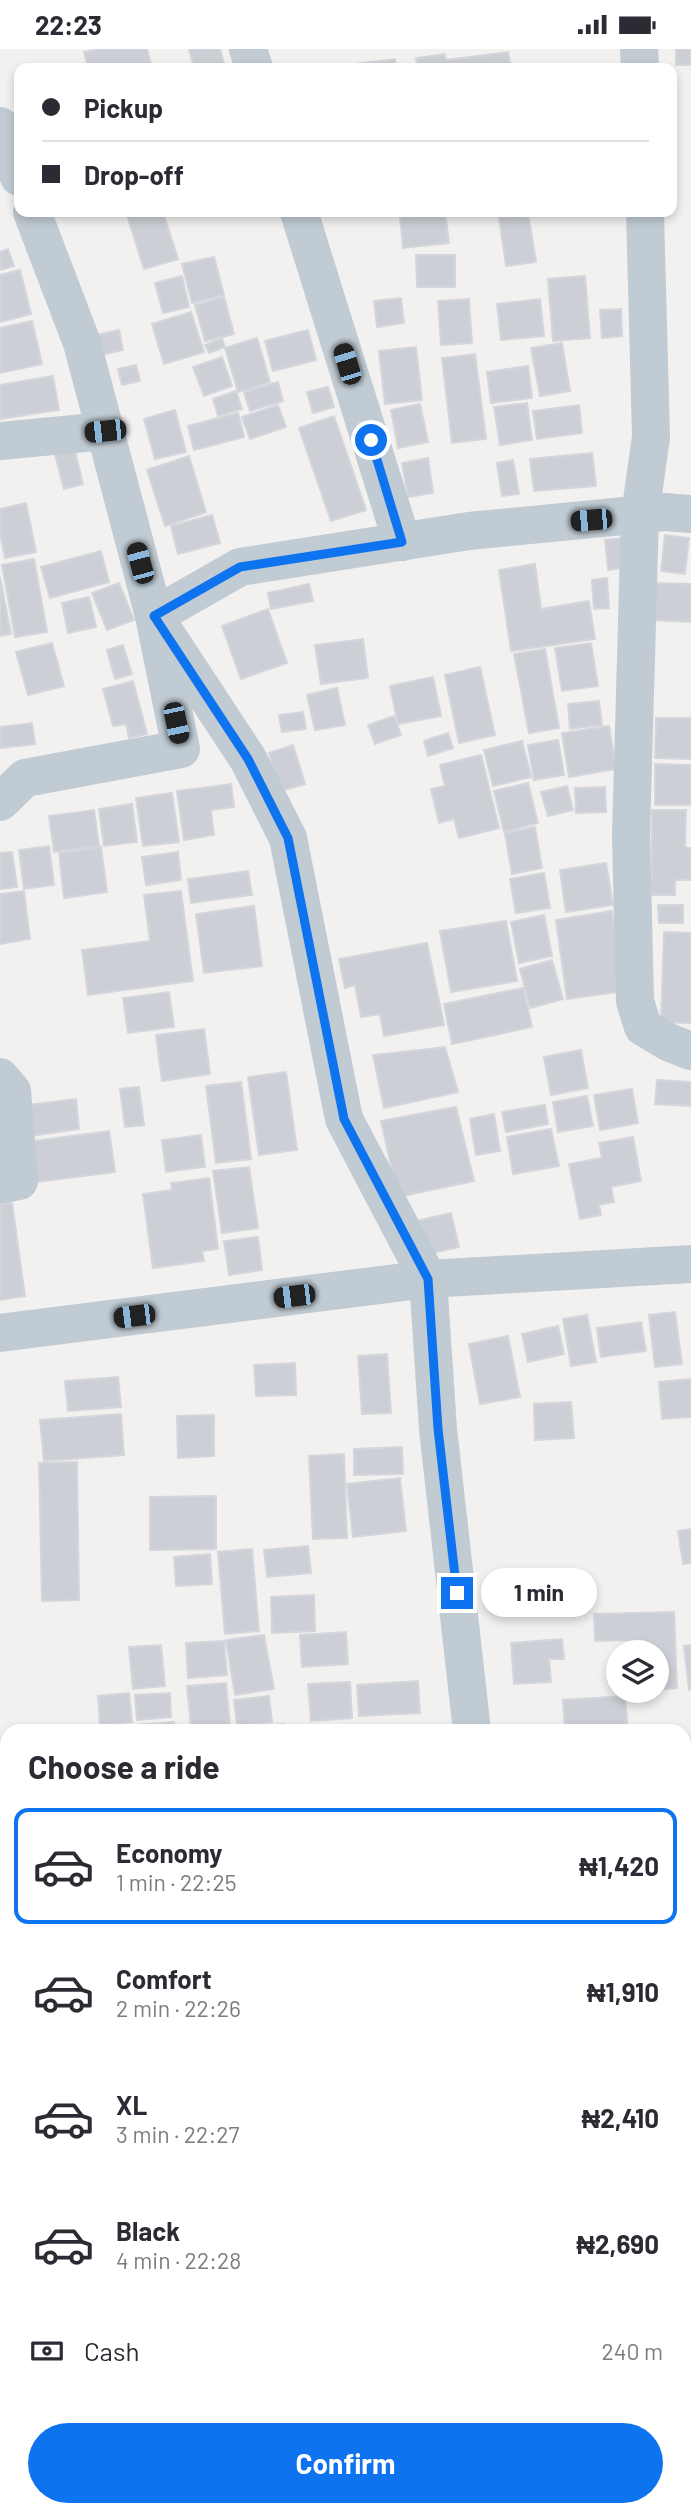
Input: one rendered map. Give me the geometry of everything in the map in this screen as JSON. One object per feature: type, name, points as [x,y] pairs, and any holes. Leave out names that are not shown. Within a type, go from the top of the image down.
[{"type":"street","points":[[0,126],[14,164]]},
{"type":"street","points":[[0,802],[25,778],[181,749],[154,616],[82,343],[34,217]]},
{"type":"street","points":[[301,217],[402,542]]},
{"type":"street","points":[[645,217],[651,437],[639,515],[631,835],[635,1001],[643,1027],[668,1042],[691,1051]]},
{"type":"street","points":[[0,441],[105,431]]},
{"type":"street","points":[[154,616],[240,567],[469,531],[665,512],[691,514]]},
{"type":"street","points":[[154,616],[248,759],[288,838],[344,1119],[428,1279],[438,1429],[471,1724]]},
{"type":"street","points":[[0,1077],[12,1090],[19,1181],[0,1185]]},
{"type":"street","points":[[0,1333],[428,1279],[691,1264]]},
{"type":"building","points":[[98,49],[147,49],[151,63],[87,63],[84,52]]},
{"type":"building","points":[[189,49],[220,49],[224,63],[193,63]]},
{"type":"building","points":[[676,49],[691,49],[691,65],[676,63]]},
{"type":"building","points":[[508,52],[510,63],[417,63],[416,58],[445,54],[446,60]]},
{"type":"building","points":[[395,59],[395,63],[362,63]]},
{"type":"building","points":[[128,217],[165,217],[178,259],[144,269]]},
{"type":"building","points":[[400,217],[446,217],[449,243],[403,248]]},
{"type":"building","points":[[499,217],[529,217],[536,262],[506,266]]},
{"type":"building","points":[[8,249],[14,266],[0,270],[0,252]]},
{"type":"building","points":[[416,255],[455,255],[455,287],[417,287]]},
{"type":"building","points":[[214,257],[224,295],[192,303],[182,264]]},
{"type":"building","points":[[20,270],[31,314],[0,322],[0,275]]},
{"type":"building","points":[[182,276],[189,307],[163,313],[155,283]]},
{"type":"building","points":[[585,276],[590,338],[553,341],[548,279]]},
{"type":"building","points":[[224,297],[234,334],[205,341],[195,305]]},
{"type":"building","points":[[401,298],[404,323],[377,327],[374,301]]},
{"type":"building","points":[[469,299],[472,343],[441,345],[438,301]]},
{"type":"building","points":[[540,299],[544,336],[501,340],[497,304]]},
{"type":"building","points":[[621,309],[622,336],[602,338],[600,310]]},
{"type":"building","points":[[191,312],[204,352],[164,364],[152,324]]},
{"type":"building","points":[[32,321],[42,364],[0,373],[0,328]]},
{"type":"building","points":[[119,330],[123,350],[101,355],[97,335]]},
{"type":"building","points":[[308,330],[316,360],[273,371],[265,341]]},
{"type":"building","points":[[222,338],[225,347],[209,353],[205,345]]},
{"type":"building","points":[[257,338],[270,382],[238,392],[225,348]]},
{"type":"building","points":[[562,343],[570,391],[540,396],[531,348]]},
{"type":"building","points":[[416,347],[422,400],[385,404],[379,351]]},
{"type":"building","points":[[475,354],[486,439],[452,443],[442,358]]},
{"type":"building","points":[[222,357],[232,386],[204,396],[193,367]]},
{"type":"building","points":[[136,365],[140,381],[122,385],[118,369]]},
{"type":"building","points":[[528,366],[532,398],[491,403],[487,372]]},
{"type":"building","points":[[53,376],[59,410],[0,419],[0,385]]},
{"type":"building","points":[[278,382],[283,401],[250,411],[244,392]]},
{"type":"building","points":[[328,387],[334,407],[313,413],[307,392]]},
{"type":"building","points":[[236,391],[242,409],[218,416],[213,399]]},
{"type":"building","points":[[527,403],[532,440],[500,445],[494,407]]},
{"type":"building","points":[[420,404],[428,442],[398,448],[391,410]]},
{"type":"building","points":[[278,405],[286,427],[250,439],[242,417]]},
{"type":"building","points":[[579,405],[582,433],[537,439],[533,411]]},
{"type":"building","points":[[175,410],[186,452],[155,459],[144,419]]},
{"type":"building","points":[[238,413],[244,437],[194,450],[188,426]]},
{"type":"building","points":[[334,416],[366,510],[331,521],[299,428]]},
{"type":"building","points":[[74,447],[83,484],[64,489],[54,451]]},
{"type":"building","points":[[592,453],[596,486],[534,491],[530,459]]},
{"type":"building","points":[[189,456],[206,512],[165,526],[147,470]]},
{"type":"building","points":[[428,458],[433,493],[408,497],[402,463]]},
{"type":"building","points":[[513,460],[519,494],[502,496],[497,463]]},
{"type":"building","points":[[26,503],[36,552],[5,558],[0,534],[0,509]]},
{"type":"building","points":[[212,515],[220,543],[178,554],[171,526]]},
{"type":"building","points":[[665,535],[689,538],[685,574],[661,571]]},
{"type":"building","points":[[625,538],[628,567],[608,570],[605,540]]},
{"type":"building","points":[[101,551],[109,582],[50,598],[41,567]]},
{"type":"building","points":[[34,559],[47,632],[15,637],[2,565]]},
{"type":"building","points":[[535,564],[541,609],[589,601],[595,639],[511,651],[499,570]]},
{"type":"building","points":[[0,577],[11,634],[0,636]]},
{"type":"building","points":[[607,578],[609,608],[594,609],[592,580]]},
{"type":"building","points":[[119,583],[134,620],[107,630],[92,593]]},
{"type":"building","points":[[655,583],[691,584],[691,622],[653,620]]},
{"type":"building","points":[[309,584],[313,601],[271,609],[268,593]]},
{"type":"building","points":[[89,597],[96,627],[68,633],[62,603]]},
{"type":"building","points":[[268,609],[287,663],[241,679],[222,626]]},
{"type":"building","points":[[363,639],[368,678],[321,684],[315,645]]},
{"type":"building","points":[[52,643],[64,686],[28,695],[16,652]]},
{"type":"building","points":[[591,643],[598,686],[562,691],[555,648]]},
{"type":"building","points":[[123,645],[132,674],[115,679],[107,650]]},
{"type":"building","points":[[545,649],[559,728],[529,733],[514,654]]},
{"type":"building","points":[[480,667],[495,735],[459,743],[445,675]]},
{"type":"building","points":[[433,677],[441,716],[398,724],[390,686]]},
{"type":"building","points":[[133,681],[147,734],[129,738],[126,724],[113,726],[103,689]]},
{"type":"building","points":[[337,688],[345,725],[315,730],[307,695]]},
{"type":"building","points":[[599,701],[602,725],[570,729],[568,704]]},
{"type":"building","points":[[303,712],[306,729],[282,732],[279,715]]},
{"type":"building","points":[[394,716],[401,735],[375,744],[368,725]]},
{"type":"building","points":[[656,718],[691,718],[691,759],[655,758]]},
{"type":"building","points":[[32,723],[35,744],[0,748],[0,727]]},
{"type":"building","points":[[609,726],[616,769],[569,777],[562,733]]},
{"type":"building","points":[[448,733],[453,748],[428,756],[424,741]]},
{"type":"building","points":[[558,740],[564,775],[534,780],[528,745]]},
{"type":"building","points":[[522,741],[531,777],[493,786],[484,750]]},
{"type":"building","points":[[293,745],[305,784],[281,791],[269,753]]},
{"type":"building","points":[[481,755],[499,828],[459,838],[454,819],[439,823],[431,789],[445,786],[440,765]]},
{"type":"building","points":[[655,764],[691,765],[691,805],[655,805]]},
{"type":"building","points":[[528,783],[538,823],[504,832],[494,791]]},
{"type":"building","points":[[231,784],[234,807],[211,810],[214,835],[184,840],[177,791]]},
{"type":"building","points":[[567,786],[573,810],[548,816],[541,792]]},
{"type":"building","points":[[605,787],[606,812],[576,813],[575,788]]},
{"type":"building","points":[[172,793],[179,842],[143,846],[136,798]]},
{"type":"building","points":[[132,804],[137,842],[104,846],[99,809]]},
{"type":"building","points":[[94,810],[99,846],[54,852],[49,816]]},
{"type":"building","points":[[652,810],[686,810],[685,848],[691,848],[691,880],[675,880],[675,895],[651,895]]},
{"type":"building","points":[[535,827],[542,868],[512,874],[505,833]]},
{"type":"building","points":[[49,846],[54,885],[24,889],[19,850]]},
{"type":"building","points":[[101,847],[107,892],[64,898],[59,853]]},
{"type":"building","points":[[12,852],[17,887],[0,889],[0,853]]},
{"type":"building","points":[[178,852],[181,880],[146,885],[142,857]]},
{"type":"building","points":[[606,863],[613,905],[566,912],[560,870]]},
{"type":"building","points":[[248,871],[252,895],[191,903],[188,879]]},
{"type":"building","points":[[544,873],[550,908],[516,913],[510,879]]},
{"type":"building","points":[[24,891],[30,939],[0,944],[0,894]]},
{"type":"building","points":[[181,891],[193,981],[88,995],[82,950],[150,941],[144,895]]},
{"type":"building","points":[[658,905],[683,905],[683,923],[659,923]]},
{"type":"building","points":[[254,906],[262,966],[204,973],[196,914]]},
{"type":"building","points":[[612,911],[624,991],[567,999],[556,920]]},
{"type":"building","points":[[544,915],[552,956],[519,963],[511,922]]},
{"type":"building","points":[[506,921],[517,981],[451,992],[440,931]]},
{"type":"building","points":[[664,932],[691,933],[691,1023],[661,1022]]},
{"type":"building","points":[[427,943],[444,1025],[384,1036],[380,1014],[361,1017],[355,985],[345,988],[339,959]]},
{"type":"building","points":[[552,960],[563,999],[530,1008],[520,969]]},
{"type":"building","points":[[523,988],[532,1027],[452,1044],[444,1004]]},
{"type":"building","points":[[169,992],[174,1027],[128,1033],[123,998]]},
{"type":"building","points":[[204,1029],[210,1074],[162,1081],[156,1035]]},
{"type":"building","points":[[445,1047],[458,1092],[384,1108],[373,1055]]},
{"type":"building","points":[[581,1050],[588,1088],[551,1095],[544,1057]]},
{"type":"building","points":[[286,1072],[297,1150],[259,1155],[248,1077]]},
{"type":"building","points":[[657,1080],[691,1082],[691,1106],[655,1104]]},
{"type":"building","points":[[241,1082],[251,1159],[216,1163],[206,1086]]},
{"type":"building","points":[[139,1087],[144,1125],[125,1127],[120,1089]]},
{"type":"building","points":[[632,1089],[638,1123],[600,1130],[594,1095]]},
{"type":"building","points":[[587,1096],[593,1126],[558,1132],[553,1102]]},
{"type":"building","points":[[76,1099],[79,1129],[30,1136],[26,1105]]},
{"type":"building","points":[[545,1105],[548,1124],[506,1132],[502,1112]]},
{"type":"building","points":[[456,1107],[474,1181],[398,1197],[381,1121]]},
{"type":"building","points":[[494,1114],[500,1151],[476,1155],[470,1119]]},
{"type":"building","points":[[551,1129],[559,1166],[513,1174],[507,1137]]},
{"type":"building","points":[[109,1131],[115,1172],[30,1183],[25,1142]]},
{"type":"building","points":[[201,1135],[205,1167],[166,1172],[162,1140]]},
{"type":"building","points":[[633,1137],[641,1181],[611,1187],[614,1202],[599,1205],[601,1215],[580,1219],[569,1164],[602,1158],[599,1143]]},
{"type":"building","points":[[249,1167],[258,1228],[222,1233],[213,1171]]},
{"type":"building","points":[[209,1178],[218,1249],[202,1251],[204,1261],[153,1268],[143,1194],[172,1190],[171,1183]]},
{"type":"building","points":[[12,1203],[25,1296],[0,1300],[0,1205]]},
{"type":"building","points":[[451,1213],[459,1247],[424,1255],[416,1221]]},
{"type":"building","points":[[258,1237],[262,1270],[229,1275],[224,1241]]},
{"type":"building","points":[[675,1312],[682,1364],[655,1367],[649,1315]]},
{"type":"building","points":[[587,1315],[596,1362],[571,1366],[563,1319]]},
{"type":"building","points":[[641,1322],[646,1351],[601,1357],[597,1328]]},
{"type":"building","points":[[558,1326],[564,1354],[528,1362],[522,1334]]},
{"type":"building","points":[[508,1336],[520,1397],[480,1404],[469,1344]]},
{"type":"building","points":[[387,1354],[391,1413],[362,1414],[358,1356]]},
{"type":"building","points":[[295,1363],[296,1395],[256,1396],[254,1365]]},
{"type":"building","points":[[118,1377],[121,1407],[68,1411],[65,1381]]},
{"type":"building","points":[[691,1379],[691,1417],[662,1419],[659,1382]]},
{"type":"building","points":[[571,1402],[574,1438],[535,1440],[534,1404]]},
{"type":"building","points":[[121,1414],[124,1455],[44,1461],[40,1420]]},
{"type":"building","points":[[214,1415],[214,1456],[178,1458],[177,1416]]},
{"type":"building","points":[[402,1447],[403,1474],[354,1475],[354,1449]]},
{"type":"building","points":[[344,1454],[347,1538],[313,1539],[309,1456]]},
{"type":"building","points":[[77,1462],[79,1600],[42,1601],[39,1463]]},
{"type":"building","points":[[400,1478],[406,1531],[353,1537],[347,1484]]},
{"type":"building","points":[[216,1496],[216,1549],[150,1550],[150,1497]]},
{"type":"building","points":[[691,1529],[691,1563],[683,1564],[678,1531]]},
{"type":"building","points":[[308,1546],[311,1573],[267,1577],[264,1550]]},
{"type":"building","points":[[252,1549],[259,1631],[225,1634],[218,1552]]},
{"type":"building","points":[[210,1554],[212,1584],[176,1586],[174,1557]]},
{"type":"building","points":[[314,1595],[315,1631],[272,1633],[271,1597]]},
{"type":"building","points":[[674,1612],[677,1688],[669,1689],[669,1640],[595,1641],[594,1614]]},
{"type":"building","points":[[346,1632],[348,1664],[302,1667],[300,1635]]},
{"type":"building","points":[[264,1635],[274,1689],[235,1695],[226,1640]]},
{"type":"building","points":[[562,1639],[564,1659],[549,1659],[551,1682],[514,1684],[511,1643]]},
{"type":"building","points":[[224,1641],[227,1675],[188,1678],[186,1643]]},
{"type":"building","points":[[161,1645],[165,1686],[133,1689],[129,1647]]},
{"type":"building","points":[[691,1645],[691,1689],[689,1690],[684,1646]]},
{"type":"building","points":[[418,1681],[420,1713],[359,1716],[357,1685]]},
{"type":"building","points":[[350,1682],[352,1718],[311,1721],[308,1684]]},
{"type":"building","points":[[226,1683],[230,1724],[191,1724],[187,1686]]},
{"type":"building","points":[[129,1693],[132,1722],[100,1724],[98,1696]]},
{"type":"building","points":[[170,1693],[171,1717],[137,1720],[135,1695]]},
{"type":"building","points":[[269,1696],[272,1722],[237,1724],[234,1700]]},
{"type":"building","points":[[606,1697],[606,1703],[626,1703],[627,1724],[565,1724],[563,1700]]},
{"type":"route","points":[[371,440],[402,542],[240,567],[154,616],[248,759],[288,838],[344,1119],[428,1279],[438,1429],[457,1593]]}]
